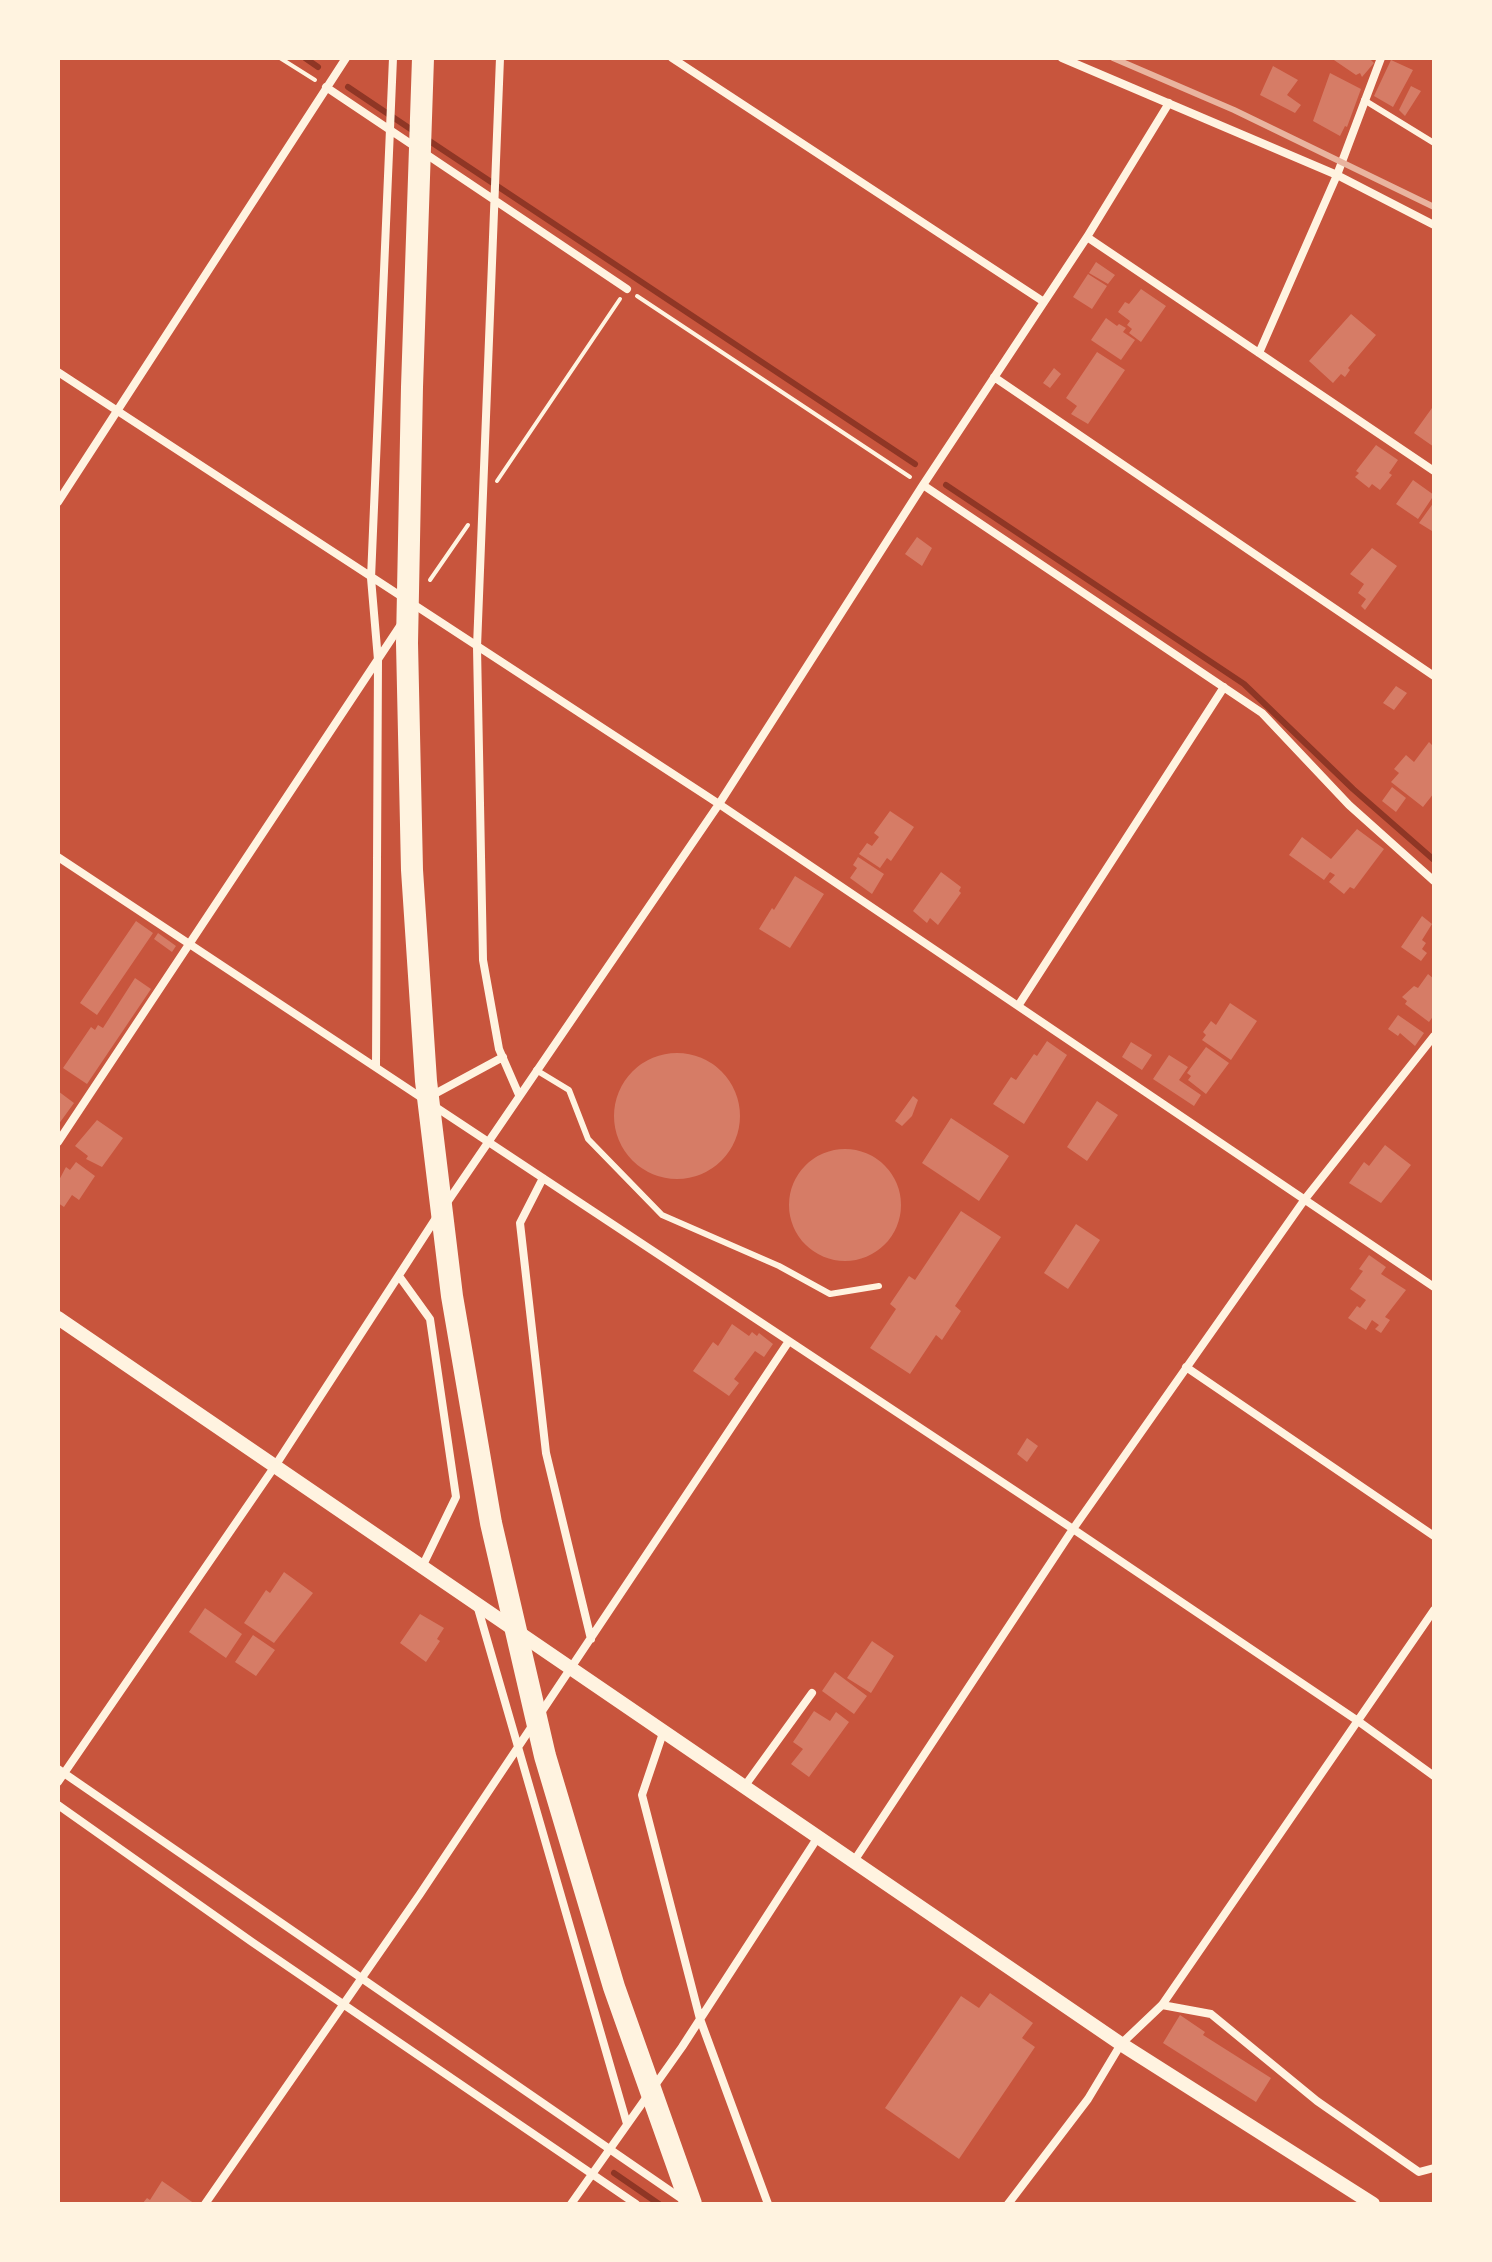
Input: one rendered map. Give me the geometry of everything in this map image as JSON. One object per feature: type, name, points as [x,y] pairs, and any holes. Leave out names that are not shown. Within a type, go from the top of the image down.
[{"type":"highway","points":[[423,58],[407,643],[411,855],[426,1081],[450,1281],[491,1523],[545,1756],[614,1987],[690,2204]]},
{"type":"street","points":[[58,502],[346,58]]},
{"type":"street","points":[[376,1067],[378,660],[371,578],[393,58]]},
{"type":"street","points":[[500,58],[477,647],[483,960],[503,1057],[519,1095]]},
{"type":"street","points":[[672,58],[1044,302]]},
{"type":"street","points":[[1062,58],[1337,175],[1434,225]]},
{"type":"street","points":[[1259,353],[1337,175],[1381,58]]},
{"type":"street","points":[[326,87],[627,289]]},
{"type":"street","points":[[690,2204],[60,1776],[275,1466],[487,1141],[719,804],[923,485],[1087,237],[1169,103]]},
{"type":"street","points":[[1087,237],[1434,471]]},
{"type":"street","points":[[58,372],[719,804],[1434,1287]]},
{"type":"street","points":[[994,377],[1434,676]]},
{"type":"street","points":[[923,485],[1262,713],[1349,805],[1434,881]]},
{"type":"street","points":[[58,1142],[413,606]]},
{"type":"street","points":[[1018,1006],[1224,687]]},
{"type":"street","points":[[58,857],[1073,1529],[1358,1721],[1434,1776]]},
{"type":"street","points":[[854,1861],[1073,1529],[1186,1367],[1305,1199],[1434,1036]]},
{"type":"street","points":[[424,1099],[503,1057]]},
{"type":"street","points":[[543,1178],[520,1223],[546,1453],[591,1639]]},
{"type":"street","points":[[399,1276],[430,1319],[456,1497],[422,1567]]},
{"type":"street","points":[[58,1318],[1121,2044],[1373,2204]]},
{"type":"street","points":[[205,2204],[571,1670],[789,1341]]},
{"type":"street","points":[[1186,1367],[1434,1536]]},
{"type":"street","points":[[477,1605],[627,2124]]},
{"type":"street","points":[[1008,2204],[1088,2099],[1121,2044],[1162,2005],[1434,1610]]},
{"type":"street","points":[[744,1787],[812,1693]]},
{"type":"street","points":[[663,1733],[642,1795],[700,2019],[768,2204]]},
{"type":"street","points":[[58,1805],[636,2204]]},
{"type":"street","points":[[571,2204],[700,2019],[818,1837]]},
{"type":"street","points":[[1162,2005],[1211,2014],[1317,2101],[1419,2172],[1434,2168]]},
{"type":"lane","points":[[1364,100],[1434,143]]},
{"type":"lane","points":[[536,1070],[569,1090],[588,1139],[662,1215],[779,1266],[830,1294],[879,1286]]},
{"type":"path","points":[[280,58],[326,87]]},
{"type":"path","points":[[413,606],[627,289],[923,485]]},
{"type":"building","points":[[1331,58],[1369,58],[1374,63],[1362,77]]},
{"type":"building","points":[[1391,60],[1413,70],[1393,107],[1374,96]]},
{"type":"building","points":[[1273,66],[1298,80],[1287,95],[1301,105],[1295,113],[1260,95]]},
{"type":"building","points":[[1330,73],[1361,89],[1347,127],[1340,136],[1313,121]]},
{"type":"building","points":[[1411,86],[1421,91],[1405,116],[1399,110]]},
{"type":"building","points":[[1096,262],[1115,275],[1108,284],[1089,273]]},
{"type":"building","points":[[1088,274],[1107,286],[1092,309],[1073,297]]},
{"type":"building","points":[[1141,289],[1166,306],[1141,342],[1129,333],[1132,329],[1127,325],[1130,321],[1118,312]]},
{"type":"building","points":[[1351,314],[1376,335],[1348,368],[1350,370],[1345,377],[1341,374],[1333,383],[1309,361]]},
{"type":"building","points":[[1106,318],[1126,328],[1123,332],[1135,340],[1121,360],[1091,340]]},
{"type":"building","points":[[1097,352],[1125,370],[1088,424],[1071,414],[1077,406],[1066,398]]},
{"type":"building","points":[[1054,368],[1061,374],[1050,388],[1043,383]]},
{"type":"building","points":[[1432,408],[1434,410],[1434,447],[1414,433]]},
{"type":"building","points":[[1376,445],[1398,460],[1389,473],[1392,475],[1380,490],[1372,484],[1369,488],[1355,477],[1359,473],[1356,471]]},
{"type":"building","points":[[1413,480],[1434,495],[1418,519],[1396,504]]},
{"type":"building","points":[[1434,502],[1434,528],[1432,531],[1419,523]]},
{"type":"building","points":[[917,537],[932,548],[922,566],[905,554]]},
{"type":"building","points":[[1372,548],[1397,566],[1365,610],[1361,606],[1366,599],[1358,593],[1364,584],[1350,574]]},
{"type":"building","points":[[1396,686],[1407,693],[1394,710],[1383,703]]},
{"type":"building","points":[[1429,742],[1434,747],[1434,793],[1423,807],[1391,782],[1399,773],[1394,769],[1406,755],[1414,762]]},
{"type":"building","points":[[1392,787],[1406,798],[1396,812],[1382,801]]},
{"type":"building","points":[[890,811],[914,827],[891,861],[887,858],[880,868],[859,854],[867,843],[872,846],[879,837],[874,833]]},
{"type":"building","points":[[1357,829],[1384,849],[1354,889],[1350,887],[1344,894],[1329,882],[1335,875],[1330,872],[1324,880],[1289,855],[1302,837],[1331,859]]},
{"type":"building","points":[[858,857],[884,874],[872,894],[850,878],[857,868],[853,865]]},
{"type":"building","points":[[941,872],[961,887],[961,893],[938,925],[930,918],[927,923],[913,911]]},
{"type":"building","points":[[795,876],[824,894],[790,948],[759,929]]},
{"type":"building","points":[[1422,916],[1432,924],[1422,940],[1426,943],[1422,949],[1427,953],[1421,961],[1401,947]]},
{"type":"building","points":[[136,921],[153,933],[97,1015],[80,1003]]},
{"type":"building","points":[[158,933],[176,946],[172,952],[154,939]]},
{"type":"building","points":[[1428,974],[1434,979],[1434,1015],[1429,1022],[1405,1004],[1407,1001],[1402,997],[1414,986],[1418,988]]},
{"type":"building","points":[[135,978],[151,989],[87,1084],[63,1068],[91,1027],[95,1030],[98,1025],[103,1028]]},
{"type":"building","points":[[1230,1003],[1257,1021],[1231,1060],[1202,1040],[1206,1035],[1203,1032],[1211,1021],[1216,1025]]},
{"type":"building","points":[[1398,1015],[1424,1033],[1415,1046],[1400,1033],[1398,1036],[1388,1029]]},
{"type":"building","points":[[1047,1041],[1067,1055],[1024,1124],[993,1104],[1011,1077],[1016,1080]]},
{"type":"building","points":[[1131,1042],[1152,1055],[1142,1070],[1122,1057]]},
{"type":"building","points":[[1206,1047],[1229,1063],[1206,1094],[1188,1080],[1191,1076],[1187,1073]]},
{"type":"building","points":[[677,1053],[701,1058],[722,1071],[735,1092],[740,1116],[735,1140],[722,1161],[701,1174],[677,1179],[653,1174],[632,1161],[619,1140],[614,1116],[619,1092],[632,1071],[653,1058]]},
{"type":"building","points":[[1169,1055],[1188,1067],[1179,1080],[1201,1095],[1194,1106],[1153,1079]]},
{"type":"building","points":[[58,1091],[74,1103],[58,1125]]},
{"type":"building","points":[[913,1096],[918,1100],[912,1116],[902,1126],[895,1121]]},
{"type":"building","points":[[1097,1101],[1118,1115],[1087,1161],[1067,1147]]},
{"type":"building","points":[[951,1118],[1009,1156],[979,1201],[922,1163]]},
{"type":"building","points":[[97,1120],[123,1138],[102,1167],[86,1159],[88,1156],[75,1146]]},
{"type":"building","points":[[1385,1145],[1411,1165],[1381,1203],[1349,1183],[1364,1162],[1369,1166]]},
{"type":"building","points":[[845,1149],[867,1153],[885,1165],[897,1183],[901,1205],[897,1227],[885,1245],[867,1257],[845,1261],[823,1257],[805,1245],[793,1227],[789,1205],[793,1183],[805,1165],[823,1153]]},
{"type":"building","points":[[76,1162],[95,1176],[79,1200],[72,1195],[64,1207],[58,1203],[58,1182],[66,1167],[70,1170]]},
{"type":"building","points":[[961,1211],[1001,1237],[955,1306],[961,1311],[942,1340],[936,1335],[910,1374],[870,1348],[896,1309],[890,1304],[909,1276],[915,1280]]},
{"type":"building","points":[[1076,1224],[1100,1240],[1068,1289],[1044,1273]]},
{"type":"building","points":[[1369,1255],[1386,1267],[1381,1274],[1406,1290],[1385,1317],[1390,1320],[1381,1333],[1375,1329],[1379,1325],[1372,1320],[1366,1330],[1348,1318],[1366,1300],[1350,1289],[1363,1271],[1359,1269]]},
{"type":"building","points":[[732,1324],[749,1336],[752,1332],[757,1336],[759,1333],[773,1344],[764,1357],[755,1351],[734,1379],[739,1383],[729,1396],[693,1371],[713,1342],[718,1346]]},
{"type":"building","points":[[1027,1438],[1038,1446],[1027,1462],[1017,1454]]},
{"type":"building","points":[[284,1572],[313,1593],[274,1643],[244,1623],[266,1590],[270,1593]]},
{"type":"building","points":[[205,1608],[242,1634],[226,1658],[189,1632]]},
{"type":"building","points":[[420,1614],[444,1628],[437,1639],[440,1641],[426,1662],[400,1643]]},
{"type":"building","points":[[253,1635],[275,1650],[256,1676],[235,1662]]},
{"type":"building","points":[[872,1641],[894,1656],[871,1693],[847,1678]]},
{"type":"building","points":[[835,1672],[867,1696],[854,1714],[822,1691]]},
{"type":"building","points":[[814,1711],[830,1721],[836,1712],[849,1722],[809,1777],[791,1764],[803,1749],[793,1742]]},
{"type":"building","points":[[990,1993],[1033,2023],[1022,2038],[1035,2047],[959,2159],[885,2108],[961,1996],[979,2008]]},
{"type":"building","points":[[1180,2015],[1205,2032],[1203,2035],[1271,2078],[1256,2102],[1163,2043]]},
{"type":"building","points":[[162,2181],[195,2204],[142,2204],[147,2198],[150,2200]]},
{"type":"waterway","points":[[305,58],[318,67]]},
{"type":"waterway","points":[[348,87],[415,132]]},
{"type":"waterway","points":[[425,138],[915,464]]},
{"type":"waterway","points":[[946,485],[1244,684],[1353,789],[1434,860]]},
{"type":"waterway","points":[[614,2173],[659,2204]]},
{"type":"railway","points":[[1113,58],[1234,110],[1434,207]]}]
